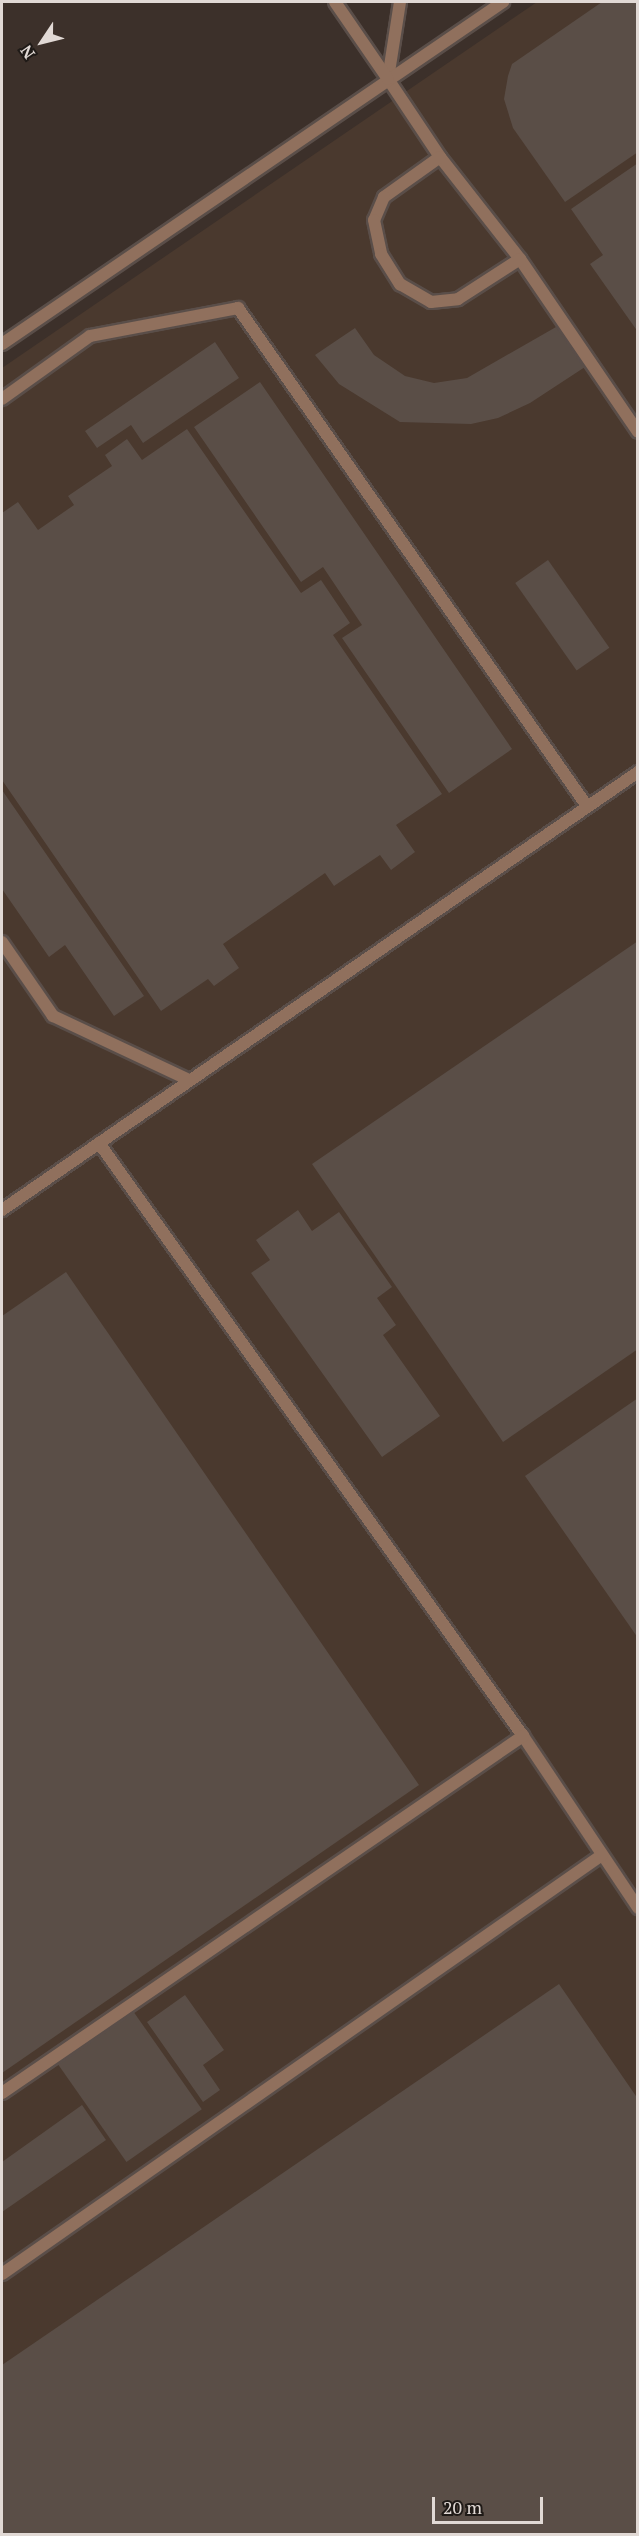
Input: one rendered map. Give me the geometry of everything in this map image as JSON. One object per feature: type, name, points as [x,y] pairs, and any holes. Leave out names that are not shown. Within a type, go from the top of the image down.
[{"type":"street","points":[[335,2],[440,157],[520,259],[638,432]]},
{"type":"street","points":[[388,80],[400,2]]},
{"type":"street","points":[[2,344],[503,2]]},
{"type":"street","points":[[440,157],[384,197],[374,220],[381,254],[400,284],[431,302],[458,299],[520,259]]},
{"type":"street","points":[[2,399],[90,336],[238,308],[587,806]]},
{"type":"street","points":[[2,1210],[638,772]]},
{"type":"street","points":[[2,942],[53,1016],[189,1080]]},
{"type":"street","points":[[99,1143],[523,1736],[638,1908]]},
{"type":"street","points":[[2,2093],[523,1736]]},
{"type":"street","points":[[2,2274],[602,1855]]},
{"type":"shaded area","points":[[537,2],[637,2],[637,2534],[2,2534],[2,368]]},
{"type":"building","points":[[602,2],[638,2],[638,152],[565,202],[513,128],[504,99],[508,76],[512,64]]},
{"type":"building","points":[[638,163],[638,332],[590,264],[603,255],[571,209]]},
{"type":"building","points":[[556,327],[585,367],[530,403],[498,418],[471,424],[400,422],[339,384],[315,355],[355,328],[374,355],[405,376],[434,383],[467,378]]},
{"type":"building","points":[[215,342],[239,378],[143,443],[131,425],[97,448],[85,431]]},
{"type":"building","points":[[260,382],[512,749],[449,793],[342,638],[362,625],[323,567],[301,582],[194,427]]},
{"type":"building","points":[[187,429],[301,593],[321,580],[350,623],[333,635],[442,794],[396,825],[415,852],[391,870],[380,855],[334,886],[325,873],[223,944],[239,968],[214,986],[208,979],[161,1011],[2,780],[2,513],[18,502],[38,530],[74,505],[68,496],[112,466],[105,455],[127,439],[142,460]]},
{"type":"building","points":[[548,560],[609,648],[577,671],[515,583]]},
{"type":"building","points":[[2,790],[144,996],[114,1016],[65,945],[49,957],[2,889]]},
{"type":"building","points":[[638,941],[638,1349],[503,1442],[312,1164]]},
{"type":"building","points":[[298,1210],[312,1231],[339,1212],[392,1287],[377,1298],[396,1325],[383,1335],[440,1416],[382,1457],[251,1273],[270,1260],[256,1240]]},
{"type":"building","points":[[66,1272],[419,1785],[2,2073],[2,1316]]},
{"type":"building","points":[[638,1398],[638,1638],[525,1476]]},
{"type":"building","points":[[559,1984],[638,2099],[638,2534],[2,2534],[2,2365]]},
{"type":"building","points":[[185,1995],[224,2050],[203,2065],[220,2090],[203,2102],[147,2022]]},
{"type":"building","points":[[133,2011],[202,2109],[126,2162],[58,2064]]},
{"type":"building","points":[[82,2105],[106,2140],[2,2212],[2,2162]]}]
